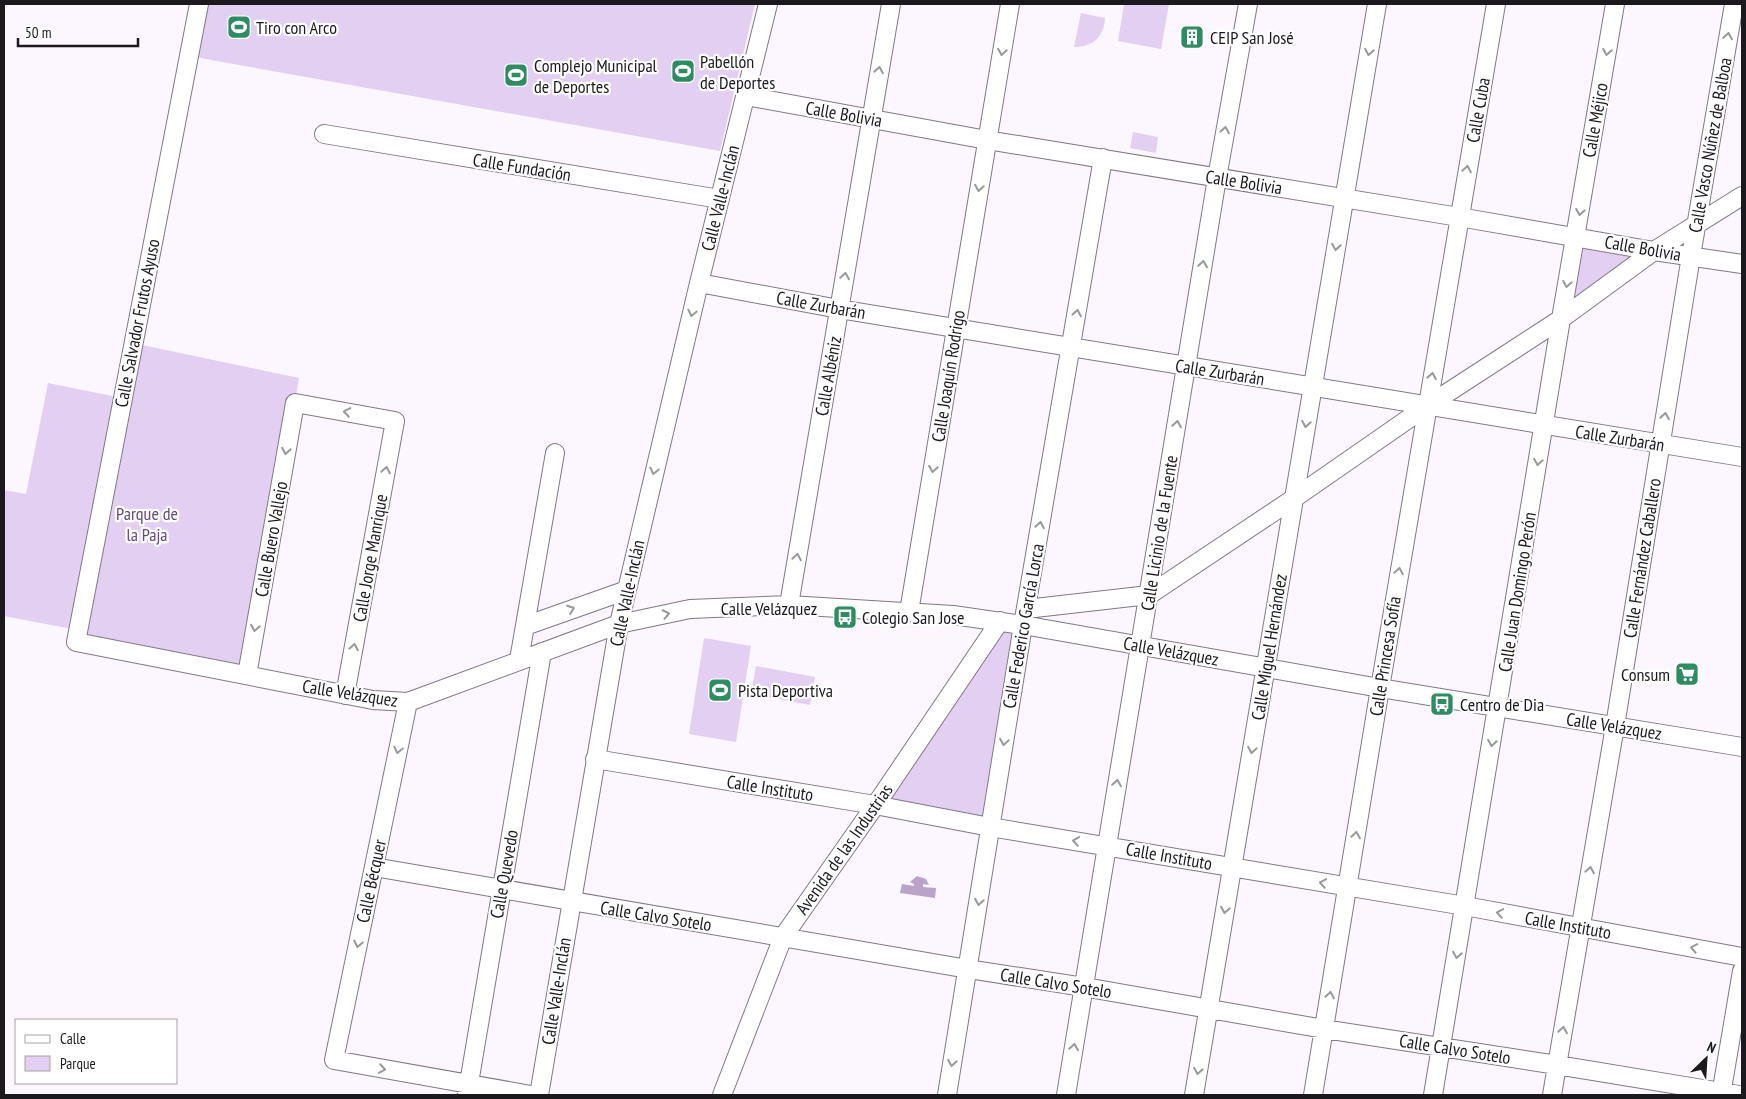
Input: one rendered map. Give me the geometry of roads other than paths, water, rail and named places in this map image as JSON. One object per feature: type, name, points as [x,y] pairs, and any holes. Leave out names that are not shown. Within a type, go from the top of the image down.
[{"type":"street","name":"Calle Salvador Frutos Ayuso","points":[[76,642],[199,4]]},
{"type":"street","name":"Calle Valle-Inclán","points":[[538,1095],[570,902],[626,590],[768,4]]},
{"type":"street","name":"Calle Albéniz","points":[[789,605],[891,4]]},
{"type":"street","name":"Calle Joaquín Rodrigo","points":[[909,612],[1010,4]]},
{"type":"street","name":"Calle Licinio de la Fuente","points":[[1066,1095],[1217,178],[1248,4]]},
{"type":"street","name":"Calle Miguel Hernández","points":[[1194,1095],[1377,4]]},
{"type":"street","name":"Calle Cuba","points":[[1459,217],[1496,4]]},
{"type":"street","name":"Calle Méjico","points":[[1576,236],[1615,4]]},
{"type":"street","name":"Calle Vasco Núñez de Balboa","points":[[1691,256],[1734,4]]},
{"type":"street","name":"Calle Bolivia","points":[[746,96],[987,140],[1742,264]]},
{"type":"street","name":"Calle Fundación","points":[[324,134],[720,199]]},
{"type":"street","name":"Calle Federico García Lorca","points":[[947,1095],[1024,617],[1072,347],[1103,158]]},
{"type":"street","points":[[1024,617],[1149,595],[1293,499],[1427,406],[1561,319],[1654,251],[1742,196]]},
{"type":"street","name":"Calle Princesa Sofía","points":[[1313,1095],[1459,217]]},
{"type":"street","name":"Calle Juan Domingo Perón","points":[[1433,1095],[1576,236]]},
{"type":"street","name":"Calle Fernández Caballero","points":[[1552,1095],[1615,726],[1691,256]]},
{"type":"street","name":"Calle Zurbarán","points":[[699,283],[839,309],[1742,457]]},
{"type":"street","name":"Calle Jorge Manrique","points":[[295,403],[395,421],[345,695]]},
{"type":"street","name":"Calle Buero Vallejo","points":[[247,675],[295,403]]},
{"type":"street","points":[[519,660],[555,453]]},
{"type":"street","points":[[525,626],[626,590]]},
{"type":"street","name":"Calle Velázquez","points":[[76,642],[345,695],[373,700],[408,702],[619,624],[690,609],[789,605],[953,615],[1000,621],[1024,617],[1140,645],[1266,668],[1742,747]]},
{"type":"street","name":"Avenida de las Industrias","points":[[722,1095],[783,937],[1000,621]]},
{"type":"street","name":"Calle Quevedo","points":[[468,1089],[542,652]]},
{"type":"street","name":"Calle Bécquer","points":[[408,702],[334,1060],[468,1089]]},
{"type":"street","name":"Calle Instituto","points":[[595,759],[1465,906],[1742,957]]},
{"type":"street","name":"Calle Calvo Sotelo","points":[[374,867],[968,969],[1084,986],[1324,1029],[1442,1046],[1727,1094]]},
{"type":"street","points":[[1727,1094],[1742,972]]},
{"type":"street","points":[[468,1089],[532,1095]]},
{"type":"place","name":"Tiro con Arco","points":[[239,27]]},
{"type":"place","name":"CEIP San José","points":[[1192,37]]},
{"type":"place","name":"Pabellón de Deportes","points":[[683,71]]},
{"type":"place","name":"Complejo Municipal de Deportes","points":[[516,75]]},
{"type":"place","name":"Colegio San Jose","points":[[845,617]]},
{"type":"place","name":"Consum","points":[[1687,674]]},
{"type":"place","name":"Pista Deportiva","points":[[720,690]]},
{"type":"place","name":"Centro de Dia","points":[[1442,704]]},
{"type":"park label","name":"Parque de la Paja","points":[[147,523]]}]
